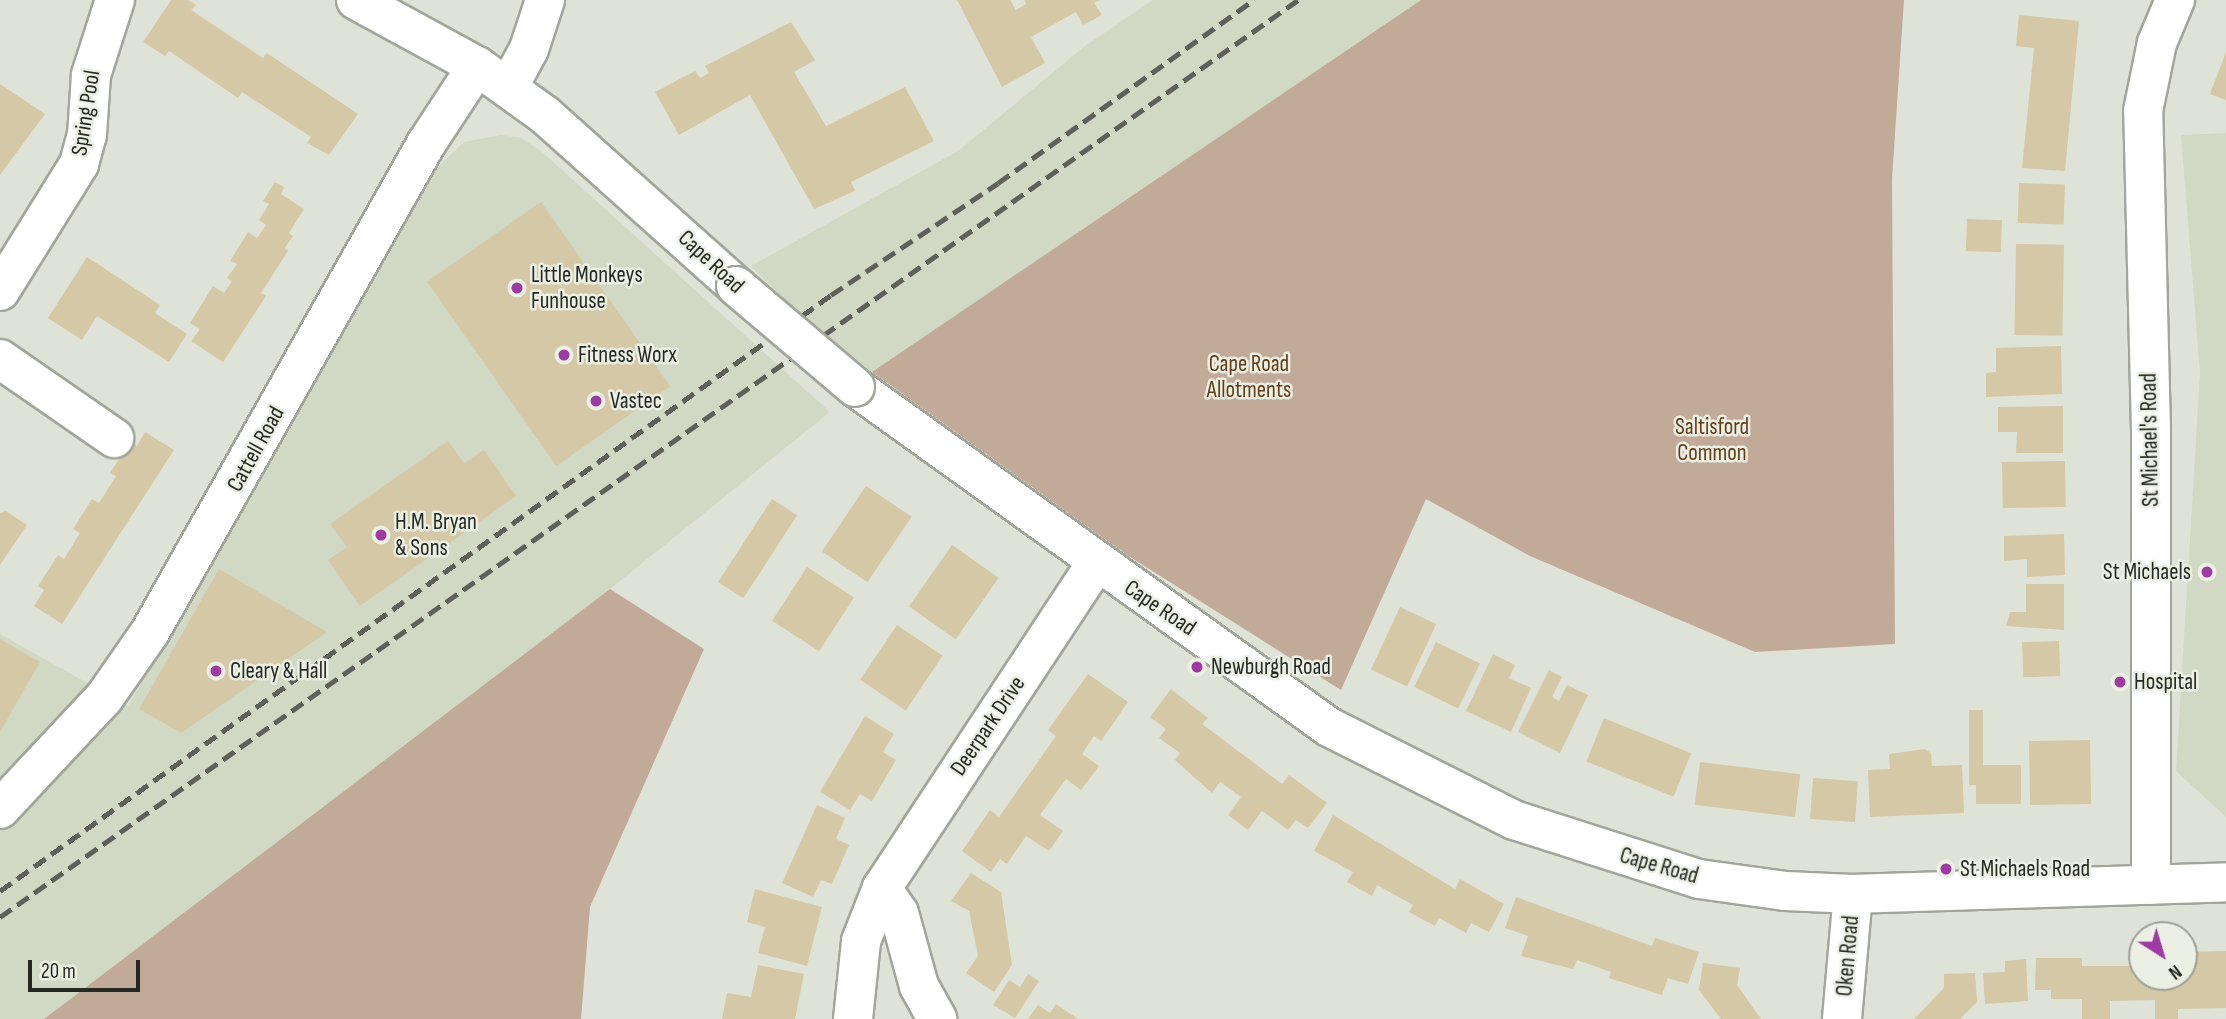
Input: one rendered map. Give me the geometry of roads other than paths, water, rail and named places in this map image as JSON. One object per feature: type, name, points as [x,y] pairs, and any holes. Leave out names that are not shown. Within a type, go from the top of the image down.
[{"type":"street","name":"Spring Pool","points":[[0,290],[79,164],[87,135],[91,75],[115,0]]},
{"type":"street","name":"Cape Road","points":[[356,0],[477,66],[508,88],[615,175],[736,286],[855,387],[1096,564],[1356,744],[1514,820],[1699,879],[1786,891],[1853,894],[2226,882]]},
{"type":"street","points":[[508,88],[529,48],[545,0]]},
{"type":"street","name":"St Michael's Road","points":[[2151,885],[2147,660],[2151,472],[2143,111],[2157,43],[2175,0]]},
{"type":"street","name":"Cattell Road","points":[[1,808],[104,698],[150,632],[426,144],[477,66]]},
{"type":"street","points":[[0,359],[114,438]]},
{"type":"street","name":"Deerpark Drive","points":[[853,1019],[861,942],[882,888],[1096,564]]},
{"type":"street","points":[[882,888],[899,913],[919,986],[937,1019]]},
{"type":"street","name":"Oken Road","points":[[1842,1019],[1853,894]]},
{"type":"railway","points":[[0,891],[831,295],[998,183],[1254,0]]},
{"type":"railway","points":[[0,917],[1298,0]]},
{"type":"place","name":"Little Monkeys Funhouse","points":[[517,288]]},
{"type":"place","name":"Fitness Worx","points":[[564,355]]},
{"type":"place","name":"Vastec","points":[[596,401]]},
{"type":"place","name":"H.M. Bryan & Sons","points":[[381,535]]},
{"type":"place","name":"St Michaels","points":[[2207,572]]},
{"type":"place","name":"Newburgh Road","points":[[1197,667]]},
{"type":"place","name":"Cleary & Hall","points":[[216,671]]},
{"type":"place","name":"Hospital","points":[[2120,682]]},
{"type":"place","name":"St Michaels Road","points":[[1946,869]]},
{"type":"park label","name":"Cape Road Allotments","points":[[1249,377]]},
{"type":"park label","name":"Saltisford Common","points":[[1712,440]]}]
